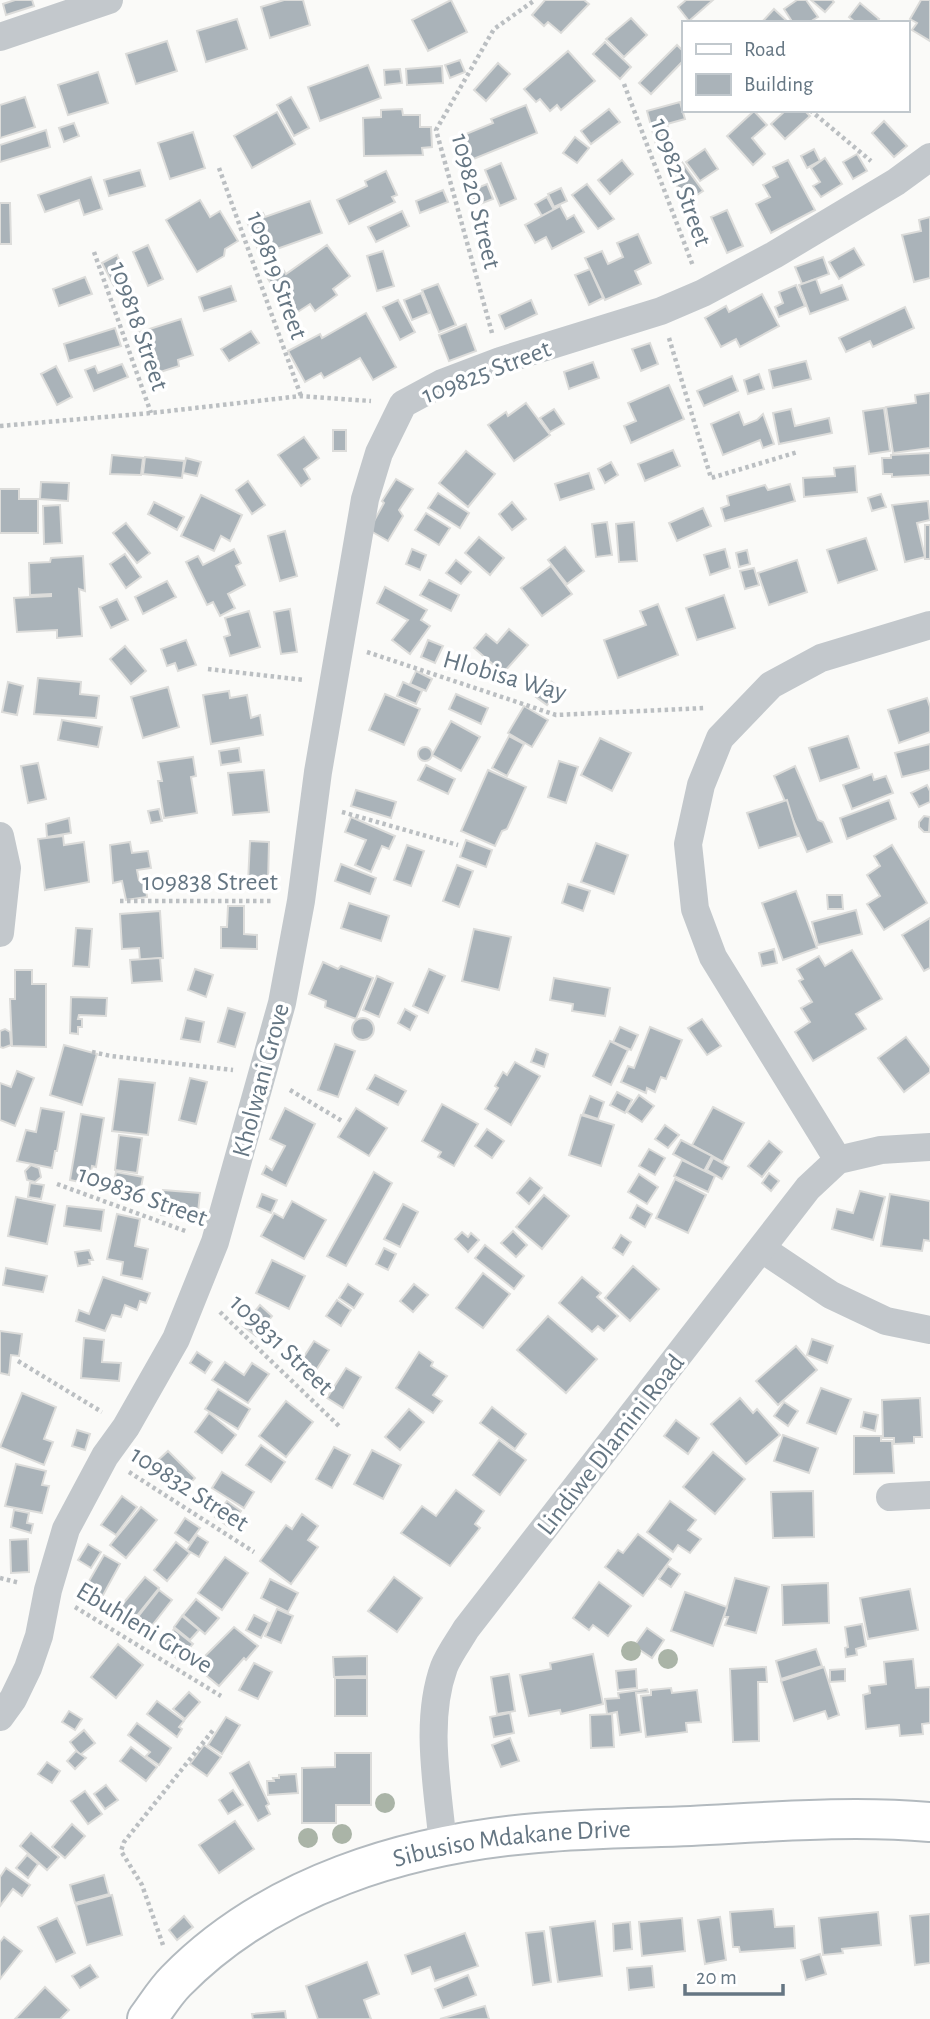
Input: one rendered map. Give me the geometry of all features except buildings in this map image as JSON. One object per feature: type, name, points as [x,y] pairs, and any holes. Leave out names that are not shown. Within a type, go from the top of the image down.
[{"type":"street","points":[[0,37],[109,0]]},
{"type":"street","name":"109825 Street","points":[[403,404],[442,383],[500,361],[661,311],[703,293],[774,255],[896,182],[930,157]]},
{"type":"street","name":"Kholwani Grove","points":[[0,1717],[13,1699],[28,1668],[39,1636],[48,1590],[66,1529],[105,1456],[126,1427],[176,1339],[215,1242],[282,1003],[301,901],[333,684],[365,499],[379,453],[403,404]]},
{"type":"street","points":[[838,1160],[713,957],[695,909],[688,844],[701,785],[720,738],[771,685],[821,658],[930,625]]},
{"type":"street","points":[[0,836],[7,868],[0,933]]},
{"type":"street","name":"Lindiwe Dlamini Road","points":[[443,1846],[435,1748],[436,1703],[445,1665],[467,1629],[808,1188],[838,1160],[881,1150],[930,1147]]},
{"type":"street","points":[[762,1249],[831,1295],[886,1321],[930,1330]]},
{"type":"street","points":[[890,1497],[930,1495]]},
{"type":"street","name":"Sibusiso Mdakane Drive","points":[[147,2019],[175,1982],[225,1938],[290,1897],[391,1858],[443,1846],[550,1832],[824,1820],[930,1822]]},
{"type":"path","name":"109820 Street","points":[[500,361],[436,130],[494,29],[535,0]]},
{"type":"path","name":"109821 Street","points":[[624,84],[703,293]]},
{"type":"path","points":[[812,112],[896,182]]},
{"type":"path","name":"109819 Street","points":[[219,168],[301,396]]},
{"type":"path","name":"109818 Street","points":[[94,252],[151,413]]},
{"type":"path","points":[[661,311],[711,478],[798,452]]},
{"type":"path","name":"109825 Street","points":[[0,426],[301,396],[403,404]]},
{"type":"path","name":"Hlobisa Way","points":[[340,642],[556,715],[748,707]]},
{"type":"path","points":[[208,669],[333,684]]},
{"type":"path","points":[[314,804],[457,845]]},
{"type":"path","name":"109838 Street","points":[[120,901],[301,901]]},
{"type":"path","points":[[92,1052],[262,1074],[342,1121]]},
{"type":"path","name":"109836 Street","points":[[57,1184],[215,1242]]},
{"type":"path","name":"109831 Street","points":[[197,1289],[340,1427]]},
{"type":"path","points":[[18,1361],[126,1427]]},
{"type":"path","name":"109832 Street","points":[[105,1456],[254,1552]]},
{"type":"path","name":"Ebuhleni Grove","points":[[48,1590],[221,1696]]},
{"type":"path","points":[[175,1982],[142,1885],[121,1851],[124,1842],[214,1729]]}]
